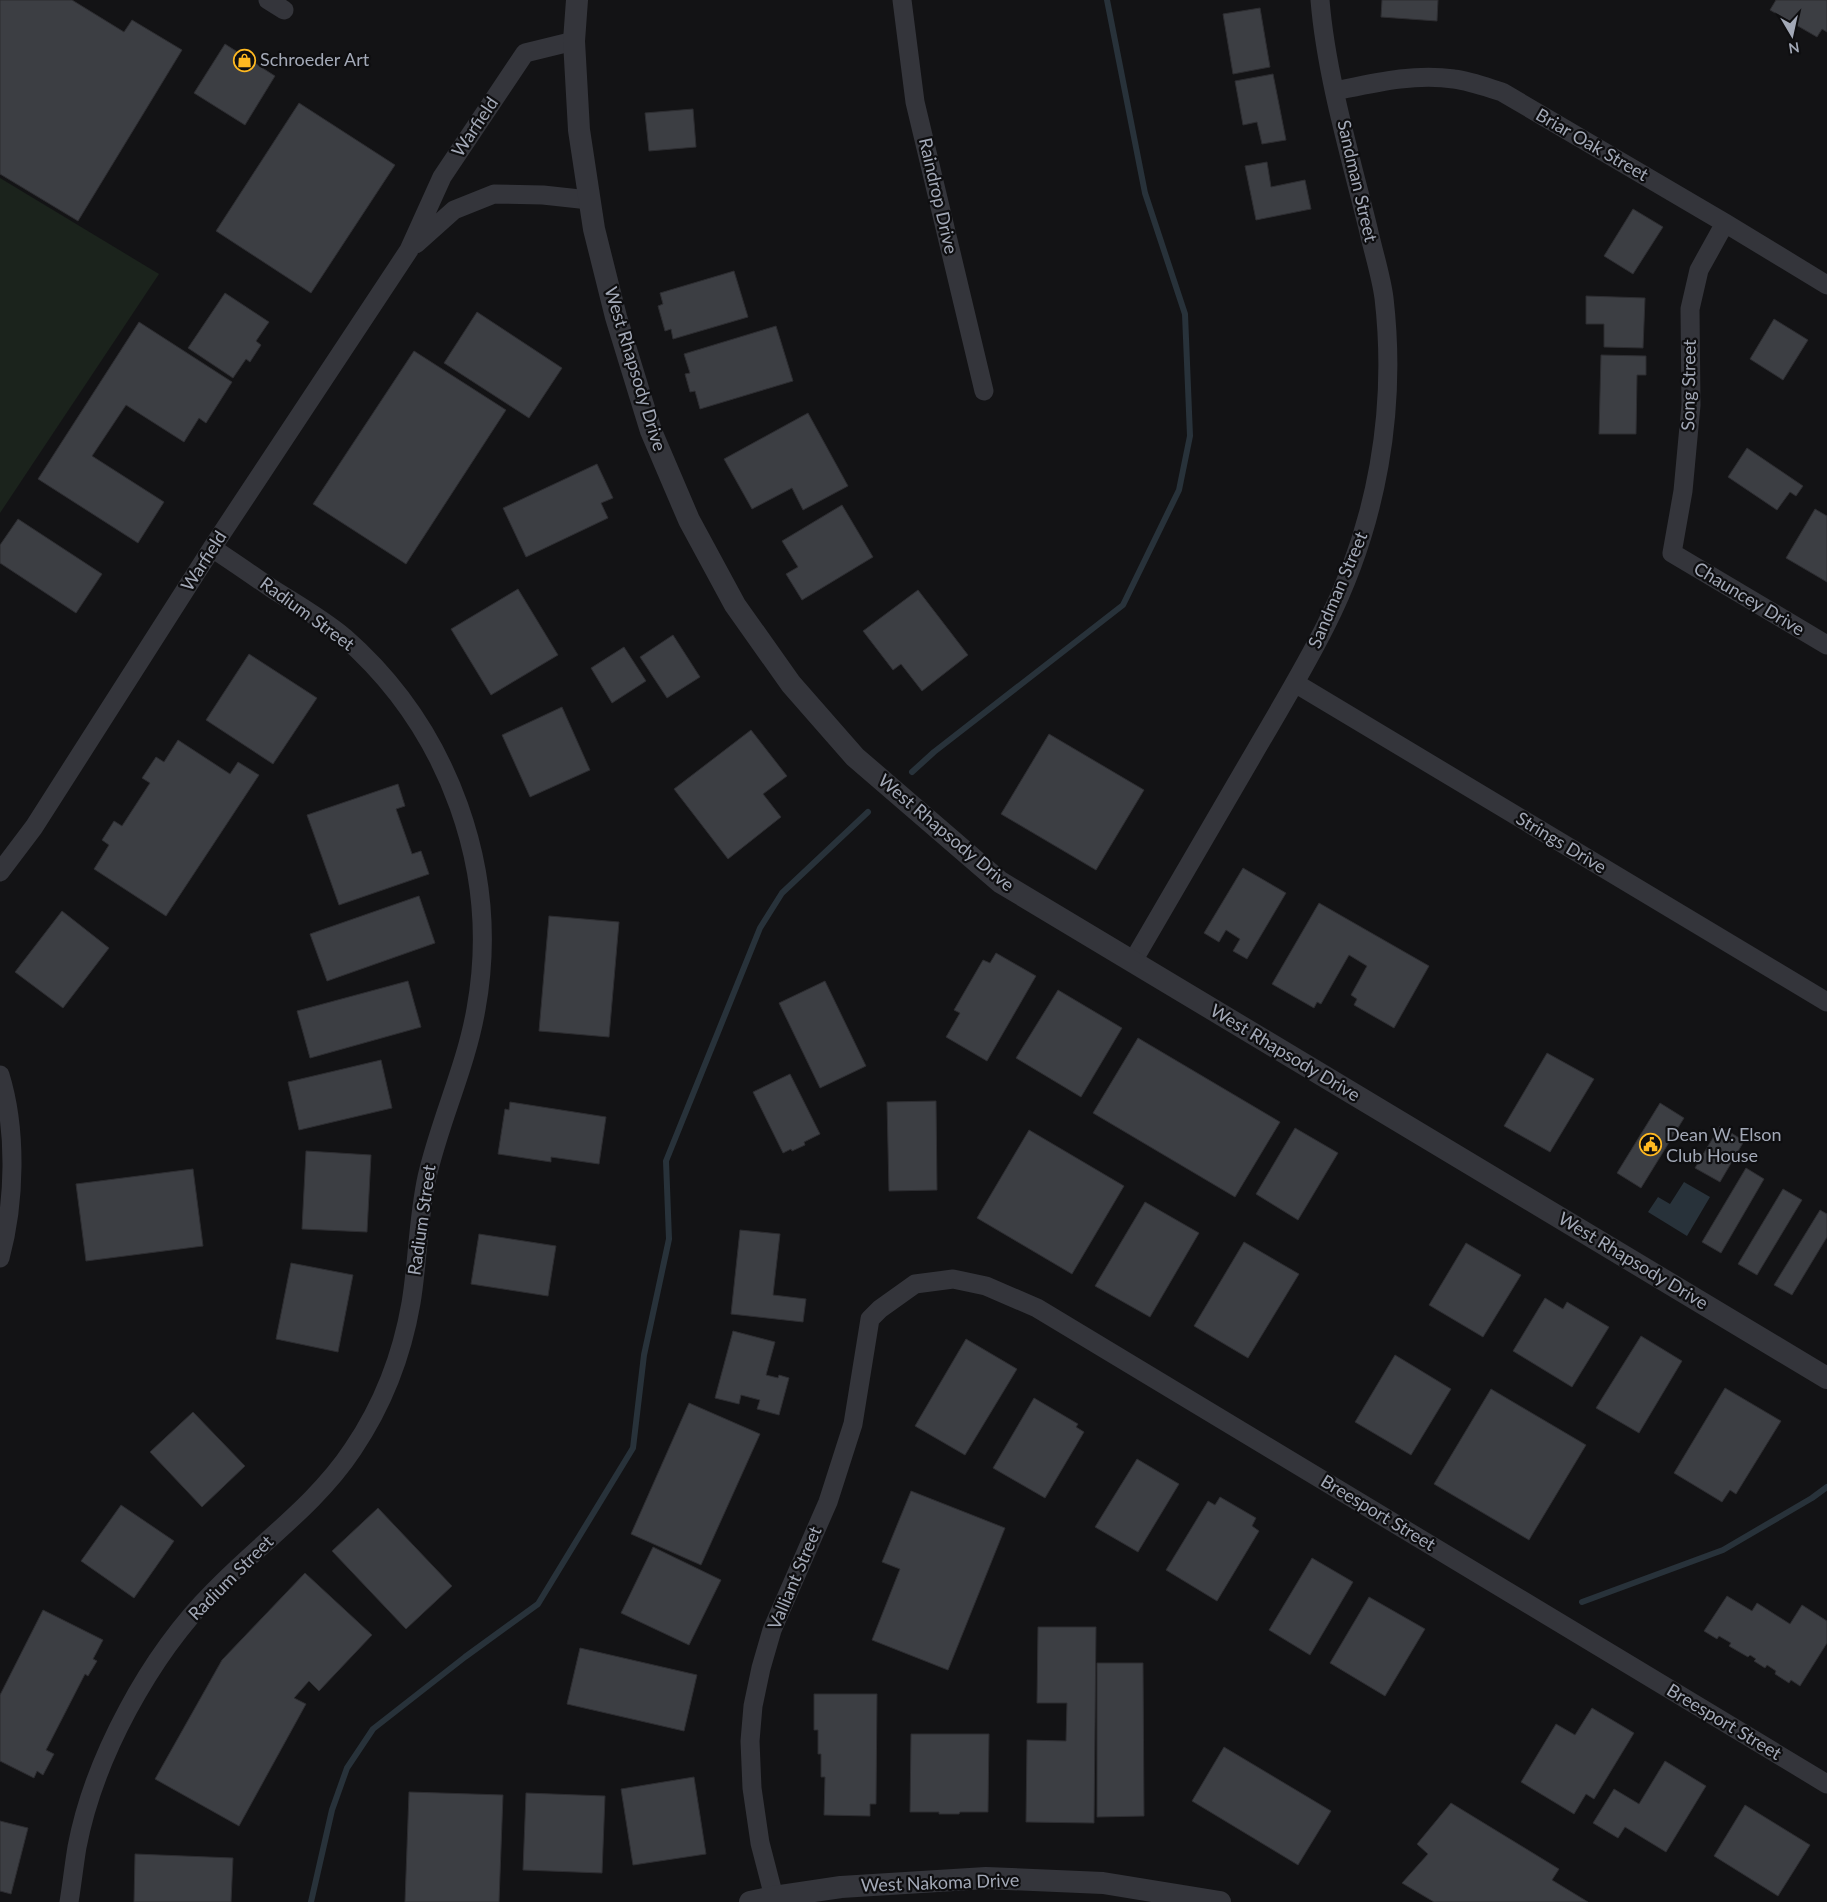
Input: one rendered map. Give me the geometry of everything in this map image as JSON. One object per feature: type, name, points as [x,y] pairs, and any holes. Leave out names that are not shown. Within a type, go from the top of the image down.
[{"type":"street","points":[[268,0],[284,10]]},
{"type":"street","name":"West Rhapsody Drive","points":[[577,0],[574,41],[579,130],[589,200],[594,229],[616,318],[650,431],[689,520],[731,596],[791,684],[855,757],[1000,882],[1827,1378]]},
{"type":"street","name":"Raindrop Drive","points":[[902,0],[915,102],[984,391]]},
{"type":"street","name":"Sandman Street","points":[[1133,961],[1295,683],[1328,622],[1357,553],[1380,467],[1387,410],[1388,353],[1384,295],[1335,91],[1321,17],[1320,0]]},
{"type":"street","name":"Warfield","points":[[0,872],[34,827],[212,548],[409,250],[442,177],[525,53],[574,41]]},
{"type":"street","name":"Briar Oak Street","points":[[1335,91],[1384,80],[1452,78],[1502,92],[1725,223],[1827,286]]},
{"type":"street","name":"Warfield","points":[[409,250],[454,210],[494,194],[543,195],[589,200]]},
{"type":"street","name":"Song Street","points":[[1672,553],[1683,491],[1691,405],[1690,309],[1699,270],[1725,223]]},
{"type":"street","name":"Radium Street","points":[[69,1902],[77,1845],[93,1790],[115,1736],[142,1685],[174,1638],[211,1593],[302,1510],[329,1481],[353,1449],[373,1415],[390,1378],[403,1341],[411,1302],[422,1198],[434,1145],[467,1049],[476,1009],[482,967],[480,901],[471,844],[459,804],[443,766],[423,730],[372,664],[342,636],[309,611],[212,548]]},
{"type":"street","name":"Chauncey Drive","points":[[1672,553],[1827,645]]},
{"type":"street","name":"Strings Drive","points":[[1295,683],[1827,1002]]},
{"type":"street","points":[[0,1075],[8,1116],[11,1154],[10,1196],[0,1258]]},
{"type":"street","name":"Breesport Street","points":[[915,1284],[953,1279],[986,1286],[1037,1308],[1827,1784]]},
{"type":"street","name":"Valliant Street","points":[[774,1896],[760,1842],[752,1788],[751,1732],[753,1706],[761,1668],[772,1630],[828,1502],[851,1432],[870,1319],[880,1309],[915,1284]]},
{"type":"street","name":"West Nakoma Drive","points":[[750,1902],[774,1896],[841,1887],[986,1878],[1103,1883],[1220,1902]]},
{"type":"shaded area","points":[[0,178],[159,274],[0,513]]},
{"type":"shaded area","points":[[1684,1182],[1710,1197],[1687,1236],[1648,1212],[1658,1197],[1670,1204]]},
{"type":"building","points":[[0,0],[72,0],[124,32],[132,20],[182,50],[78,221],[0,174]]},
{"type":"building","points":[[1382,0],[1438,0],[1437,21],[1381,17]]},
{"type":"building","points":[[1776,0],[1827,0],[1827,32],[1822,29],[1817,37],[1770,10]]},
{"type":"building","points":[[1260,8],[1270,67],[1233,74],[1223,14]]},
{"type":"building","points":[[225,44],[275,76],[245,125],[194,93]]},
{"type":"building","points":[[1273,74],[1286,140],[1262,144],[1257,122],[1243,125],[1235,81]]},
{"type":"building","points":[[299,103],[395,165],[311,293],[216,231]]},
{"type":"building","points":[[693,109],[696,147],[649,151],[645,113]]},
{"type":"building","points":[[1267,162],[1271,187],[1305,180],[1311,209],[1256,220],[1245,166]]},
{"type":"building","points":[[1633,209],[1663,227],[1633,274],[1604,256]]},
{"type":"building","points":[[734,271],[748,317],[673,339],[671,329],[665,331],[658,306],[663,304],[660,293]]},
{"type":"building","points":[[225,293],[269,322],[256,341],[261,345],[250,362],[246,359],[233,378],[188,348]]},
{"type":"building","points":[[1586,296],[1645,298],[1643,348],[1604,347],[1604,324],[1586,324]]},
{"type":"building","points":[[477,312],[562,368],[529,418],[444,363]]},
{"type":"building","points":[[1774,319],[1808,340],[1783,380],[1750,359]]},
{"type":"building","points":[[139,322],[232,382],[206,423],[199,418],[184,442],[126,405],[92,456],[164,502],[138,543],[38,479]]},
{"type":"building","points":[[776,326],[793,381],[700,409],[695,391],[690,392],[685,374],[690,373],[684,354]]},
{"type":"building","points":[[414,351],[506,410],[406,564],[313,504]]},
{"type":"building","points":[[1601,355],[1646,356],[1646,375],[1637,375],[1636,434],[1599,434]]},
{"type":"building","points":[[808,413],[848,486],[803,510],[792,488],[752,509],[724,459]]},
{"type":"building","points":[[1747,448],[1803,486],[1796,496],[1790,492],[1777,510],[1728,477]]},
{"type":"building","points":[[597,464],[613,498],[601,503],[608,518],[526,557],[503,508]]},
{"type":"building","points":[[842,505],[873,557],[802,600],[786,574],[798,567],[782,541]]},
{"type":"building","points":[[1815,509],[1827,516],[1827,582],[1786,558]]},
{"type":"building","points":[[18,519],[102,574],[76,613],[0,563],[0,545]]},
{"type":"building","points":[[518,589],[558,655],[491,695],[451,629]]},
{"type":"building","points":[[918,590],[968,655],[922,691],[901,664],[893,670],[863,631]]},
{"type":"building","points":[[673,635],[700,677],[667,698],[640,657]]},
{"type":"building","points":[[624,647],[646,681],[612,703],[591,668]]},
{"type":"building","points":[[249,654],[317,698],[273,764],[206,720]]},
{"type":"building","points":[[562,707],[590,770],[530,797],[502,735]]},
{"type":"building","points":[[751,730],[787,776],[763,794],[781,817],[728,859],[674,789]]},
{"type":"building","points":[[1049,734],[1144,790],[1096,870],[1001,814]]},
{"type":"building","points":[[178,740],[230,774],[238,762],[259,775],[166,916],[94,869],[109,845],[102,840],[114,821],[122,826],[150,783],[142,778],[156,757],[164,762]]},
{"type":"building","points":[[398,784],[405,806],[396,809],[412,854],[421,851],[429,874],[339,905],[307,815]]},
{"type":"building","points":[[1243,868],[1286,893],[1247,959],[1233,951],[1240,939],[1226,930],[1219,942],[1204,933]]},
{"type":"building","points":[[419,896],[435,943],[327,981],[310,934]]},
{"type":"building","points":[[1319,903],[1429,966],[1394,1028],[1354,1005],[1357,999],[1351,995],[1367,966],[1349,955],[1321,1004],[1317,1002],[1314,1008],[1272,984]]},
{"type":"building","points":[[62,911],[109,948],[63,1008],[15,972]]},
{"type":"building","points":[[549,916],[619,922],[609,1037],[539,1031]]},
{"type":"building","points":[[996,953],[1036,976],[987,1061],[946,1037],[960,1013],[954,1010],[983,960],[990,963]]},
{"type":"building","points":[[408,981],[421,1027],[310,1058],[297,1011]]},
{"type":"building","points":[[825,981],[866,1066],[820,1088],[779,1003]]},
{"type":"building","points":[[1058,990],[1122,1028],[1081,1097],[1016,1058]]},
{"type":"building","points":[[1138,1038],[1280,1122],[1235,1197],[1093,1113]]},
{"type":"building","points":[[1547,1053],[1594,1079],[1550,1152],[1504,1126]]},
{"type":"building","points":[[381,1060],[392,1108],[299,1130],[288,1082]]},
{"type":"building","points":[[790,1074],[820,1134],[804,1142],[805,1145],[783,1153],[753,1092]]},
{"type":"building","points":[[936,1101],[937,1190],[889,1191],[887,1102]]},
{"type":"building","points":[[510,1102],[606,1117],[599,1164],[551,1157],[551,1162],[498,1154],[505,1109],[509,1110]]},
{"type":"building","name":"Dean W. Elson Club House","points":[[1660,1103],[1684,1118],[1641,1188],[1617,1173]]},
{"type":"building","points":[[1720,1126],[1744,1141],[1720,1182],[1695,1168]]},
{"type":"building","points":[[1295,1128],[1338,1153],[1298,1220],[1256,1194]]},
{"type":"building","points":[[1029,1130],[1124,1186],[1072,1274],[977,1218]]},
{"type":"building","points":[[306,1151],[371,1155],[367,1232],[302,1229]]},
{"type":"building","points":[[1746,1168],[1764,1179],[1721,1253],[1702,1242]]},
{"type":"building","points":[[193,1169],[203,1246],[86,1261],[76,1184]]},
{"type":"building","points":[[1783,1189],[1802,1200],[1757,1275],[1738,1264]]},
{"type":"building","points":[[1145,1202],[1199,1233],[1150,1317],[1095,1286]]},
{"type":"building","points":[[1820,1210],[1827,1214],[1827,1237],[1792,1295],[1774,1285]]},
{"type":"building","points":[[740,1230],[780,1234],[773,1295],[806,1299],[803,1322],[731,1314]]},
{"type":"building","points":[[479,1234],[556,1246],[548,1296],[471,1284]]},
{"type":"building","points":[[1244,1242],[1299,1274],[1248,1358],[1194,1326]]},
{"type":"building","points":[[1466,1243],[1521,1275],[1483,1337],[1429,1305]]},
{"type":"building","points":[[291,1263],[353,1275],[338,1352],[276,1339]]},
{"type":"building","points":[[1545,1298],[1563,1309],[1567,1302],[1609,1327],[1572,1387],[1513,1351]]},
{"type":"building","points":[[733,1331],[775,1342],[766,1375],[778,1378],[779,1375],[789,1378],[779,1415],[757,1409],[760,1400],[741,1395],[739,1404],[715,1398]]},
{"type":"building","points":[[1641,1336],[1682,1361],[1639,1433],[1596,1408]]},
{"type":"building","points":[[966,1339],[1017,1369],[965,1455],[915,1426]]},
{"type":"building","points":[[1395,1355],[1451,1389],[1411,1455],[1355,1422]]},
{"type":"building","points":[[1725,1388],[1781,1421],[1736,1494],[1730,1490],[1722,1502],[1674,1473]]},
{"type":"building","points":[[1491,1389],[1586,1445],[1529,1540],[1434,1484]]},
{"type":"building","points":[[1034,1398],[1078,1424],[1076,1427],[1084,1432],[1045,1498],[993,1468]]},
{"type":"building","points":[[689,1403],[760,1434],[701,1565],[631,1534]]},
{"type":"building","points":[[193,1412],[245,1466],[202,1507],[150,1452]]},
{"type":"building","points":[[1137,1459],[1179,1484],[1138,1552],[1095,1527]]},
{"type":"building","points":[[911,1491],[1005,1528],[948,1670],[872,1640],[900,1569],[882,1562]]},
{"type":"building","points":[[1220,1497],[1256,1518],[1252,1526],[1259,1531],[1217,1601],[1166,1570],[1208,1501],[1215,1505]]},
{"type":"building","points":[[121,1505],[174,1541],[134,1598],[81,1561]]},
{"type":"building","points":[[378,1508],[452,1586],[406,1629],[332,1551]]},
{"type":"building","points":[[653,1547],[721,1580],[689,1645],[621,1613]]},
{"type":"building","points":[[1312,1558],[1353,1582],[1310,1655],[1269,1630]]},
{"type":"building","points":[[305,1573],[372,1635],[319,1691],[309,1681],[294,1698],[306,1704],[239,1826],[155,1779],[222,1660]]},
{"type":"building","points":[[1727,1596],[1752,1611],[1757,1603],[1790,1624],[1802,1605],[1827,1621],[1827,1643],[1800,1686],[1791,1680],[1789,1683],[1775,1674],[1776,1671],[1767,1665],[1765,1668],[1754,1661],[1756,1659],[1750,1655],[1748,1657],[1729,1646],[1731,1643],[1719,1636],[1717,1639],[1704,1631]]},
{"type":"building","points":[[1369,1597],[1425,1629],[1385,1696],[1330,1663]]},
{"type":"building","points":[[43,1610],[103,1640],[93,1659],[97,1661],[88,1676],[85,1674],[46,1750],[54,1754],[43,1775],[37,1771],[34,1778],[0,1761],[0,1695]]},
{"type":"building","points":[[1038,1627],[1096,1627],[1094,1823],[1026,1822],[1027,1740],[1066,1741],[1067,1703],[1037,1703]]},
{"type":"building","points":[[580,1648],[697,1675],[684,1731],[567,1704]]},
{"type":"building","points":[[1097,1663],[1143,1663],[1144,1816],[1097,1817]]},
{"type":"building","points":[[814,1694],[877,1694],[876,1804],[870,1804],[870,1816],[824,1815],[825,1777],[821,1777],[821,1754],[818,1754],[818,1730],[814,1730]]},
{"type":"building","points":[[1592,1708],[1634,1733],[1594,1799],[1586,1794],[1574,1814],[1521,1782],[1556,1724],[1575,1735]]},
{"type":"building","points":[[911,1734],[989,1734],[988,1812],[939,1814],[939,1812],[910,1812]]},
{"type":"building","points":[[1224,1747],[1331,1811],[1298,1865],[1192,1801]]},
{"type":"building","points":[[1665,1761],[1706,1786],[1666,1852],[1625,1827],[1618,1838],[1593,1823],[1614,1789],[1639,1804]]},
{"type":"building","points":[[694,1777],[706,1854],[633,1865],[621,1789]]},
{"type":"building","points":[[409,1792],[503,1795],[499,1902],[405,1902]]},
{"type":"building","points":[[526,1793],[605,1796],[602,1873],[523,1870]]},
{"type":"building","points":[[1451,1803],[1559,1869],[1552,1880],[1588,1902],[1434,1902],[1402,1883],[1428,1854],[1417,1844]]},
{"type":"building","points":[[1745,1805],[1810,1845],[1778,1896],[1714,1856]]},
{"type":"building","points":[[0,1821],[28,1828],[11,1894],[0,1891]]},
{"type":"building","points":[[135,1854],[233,1858],[231,1902],[134,1902]]},
{"type":"waterway","points":[[912,772],[934,752],[1123,605],[1179,490],[1190,436],[1185,314],[1145,193],[1107,0]]},
{"type":"waterway","points":[[311,1902],[332,1810],[347,1768],[373,1729],[465,1657],[538,1604],[633,1448],[644,1355],[669,1239],[666,1161],[760,928],[782,893],[868,812]]},
{"type":"waterway","points":[[1582,1602],[1723,1550],[1812,1498],[1827,1487]]},
{"type":"place","name":"Schroeder Art","points":[[244,60]]},
{"type":"place","name":"Dean W. Elson Club House","points":[[1650,1145]]}]
